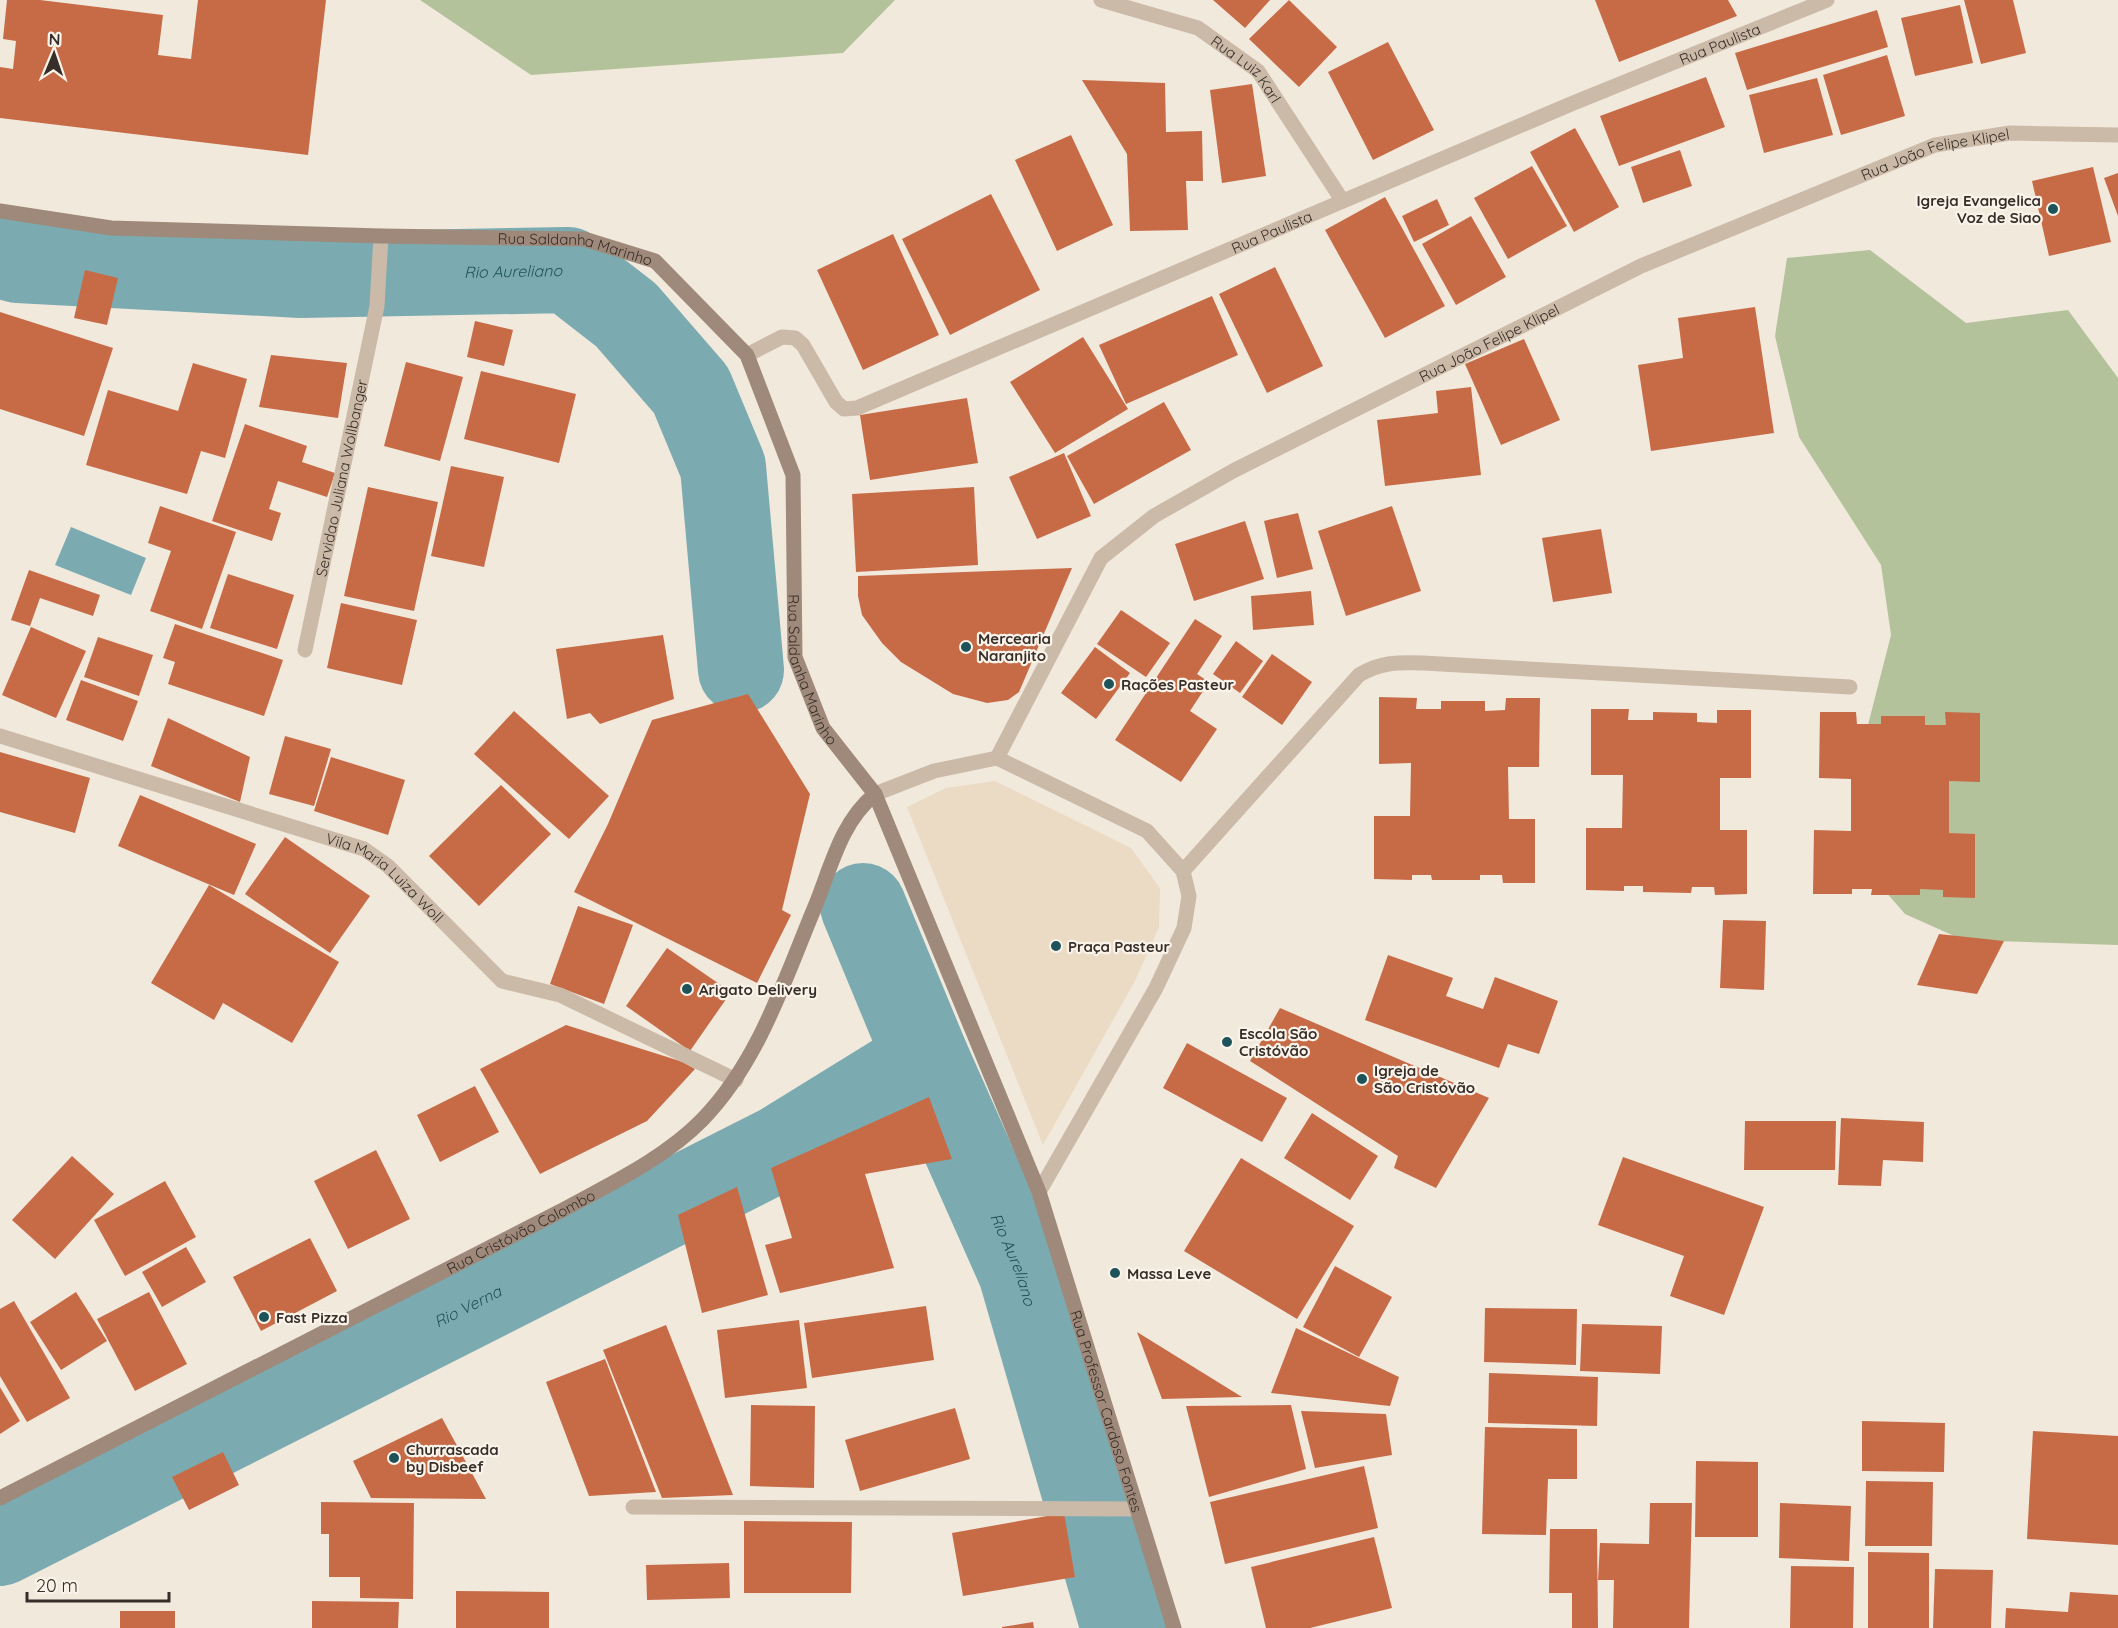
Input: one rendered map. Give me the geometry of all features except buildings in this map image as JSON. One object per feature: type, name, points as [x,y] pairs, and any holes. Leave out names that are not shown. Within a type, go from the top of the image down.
[{"type":"main road","name":"Rua Saldanha Marinho","points":[[0,211],[111,228],[381,236],[584,238],[655,261],[747,355],[793,475],[795,657],[823,728],[875,794]]},
{"type":"main road","name":"Rua Cristóvão Colombo","points":[[0,1498],[561,1211],[644,1165],[701,1121],[736,1080],[769,1015],[847,825],[862,805],[875,794]]},
{"type":"main road","points":[[875,794],[1039,1192]]},
{"type":"main road","name":"Rua Professor Cardoso Fontes","points":[[1039,1192],[1173,1628]]},
{"type":"street","name":"Rua Luiz Karl","points":[[1101,0],[1198,28],[1258,71],[1342,200]]},
{"type":"street","name":"Rua Paulista","points":[[747,355],[782,337],[795,338],[803,345],[836,402],[844,409],[857,408],[1342,200],[1827,0]]},
{"type":"street","name":"Rua João Felipe Klipel","points":[[997,758],[1101,558],[1154,516],[1233,471],[1641,266],[1935,145],[2010,133],[2118,135]]},
{"type":"street","name":"Servidao Juliana Wollbanger","points":[[305,650],[378,306],[381,236]]},
{"type":"street","points":[[1183,871],[1359,675],[1375,666],[1392,662],[1423,663],[1850,687]]},
{"type":"street","name":"Vila Maria Luiza Woll","points":[[0,736],[364,849],[388,866],[502,981],[560,995],[736,1080]]},
{"type":"street","points":[[875,794],[934,771],[997,758],[1147,831],[1183,871],[1189,896],[1184,928],[1156,988],[1039,1192]]},
{"type":"street","points":[[633,1507],[1137,1509]]},
{"type":"green space","points":[[420,0],[895,0],[843,53],[531,75]]},
{"type":"green space","points":[[1870,250],[1966,323],[2068,310],[2118,378],[2118,945],[1963,940],[1905,914],[1864,867],[1858,764],[1891,635],[1881,565],[1799,437],[1775,336],[1787,258]]},
{"type":"shaded area","name":"Praça Pasteur","points":[[995,781],[1131,848],[1160,888],[1159,927],[1135,981],[1043,1145],[907,807],[946,788]]},
{"type":"water","points":[[71,527],[146,558],[131,595],[55,565]]},
{"type":"waterway","name":"Rio Aureliano","points":[[0,255],[18,260],[301,275],[568,270],[626,315],[691,390],[723,467],[741,670]]},
{"type":"waterway","name":"Rio Aureliano","points":[[863,906],[926,1058],[1021,1272],[1124,1628]]},
{"type":"waterway","name":"Rio Verna","points":[[0,1543],[782,1147],[926,1058]]},
{"type":"place","name":"Igreja Evangelica Voz de Siao","points":[[2053,209]]},
{"type":"place","name":"Mercearia Naranjito","points":[[966,647]]},
{"type":"place","name":"Rações Pasteur","points":[[1109,684]]},
{"type":"place","name":"Praça Pasteur","points":[[1056,946]]},
{"type":"place","name":"Arigato Delivery","points":[[687,989]]},
{"type":"place","name":"Escola São Cristóvão","points":[[1227,1042]]},
{"type":"place","name":"Igreja de São Cristóvão","points":[[1362,1079]]},
{"type":"place","name":"Massa Leve","points":[[1115,1273]]},
{"type":"place","name":"Fast Pizza","points":[[264,1317]]},
{"type":"place","name":"Churrascada by Disbeef","points":[[394,1458]]}]
